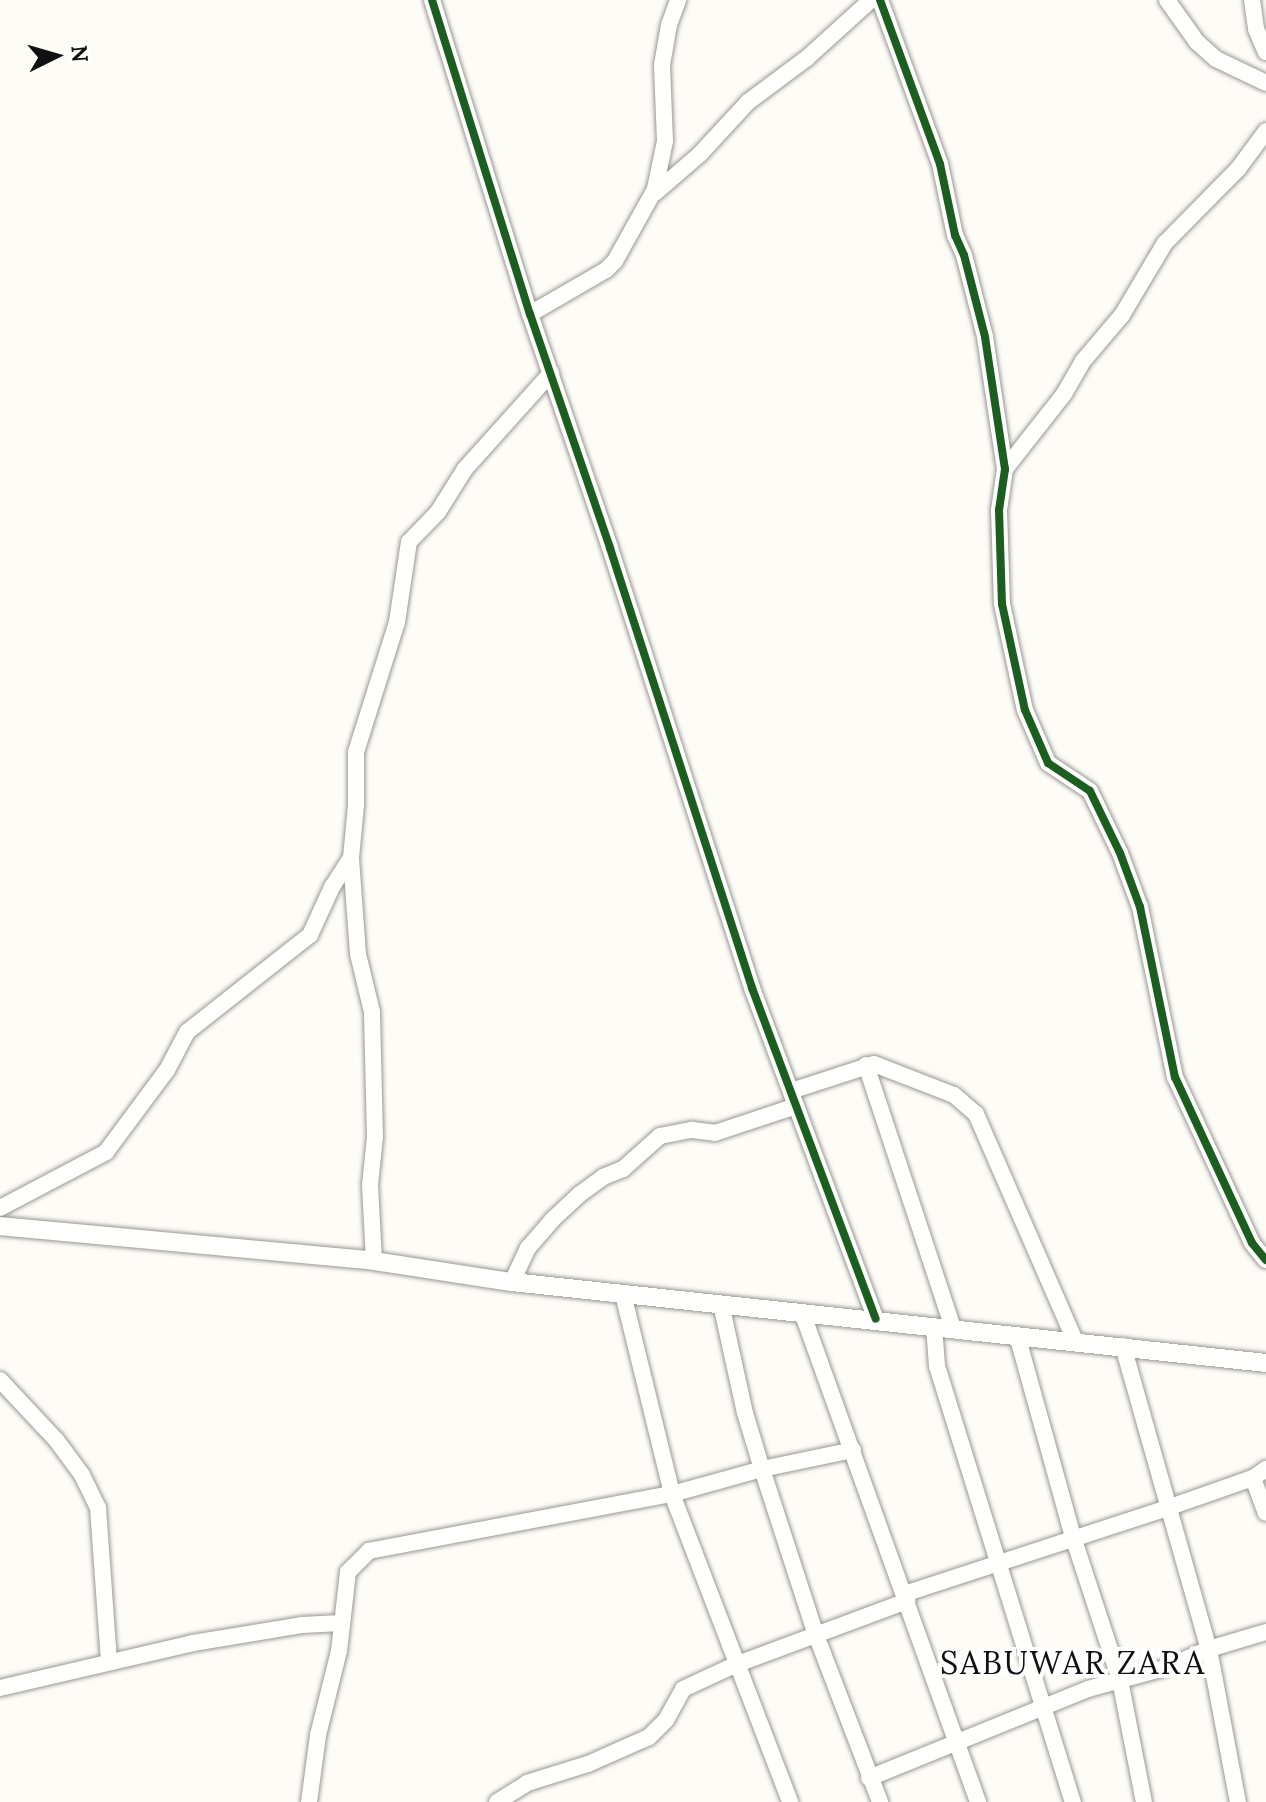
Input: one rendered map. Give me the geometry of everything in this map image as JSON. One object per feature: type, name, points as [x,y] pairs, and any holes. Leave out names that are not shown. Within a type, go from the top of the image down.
[{"type":"street","points":[[432,0],[530,314],[610,548],[691,807],[793,1098],[876,1319]]},
{"type":"street","points":[[530,314],[606,270],[615,261],[650,197],[661,171],[665,126],[662,65],[669,25],[678,0]]},
{"type":"street","points":[[650,197],[700,154],[748,102],[807,58],[871,0]]},
{"type":"street","points":[[880,0],[940,164],[955,235],[964,255],[985,337],[1005,469],[999,510],[1002,604],[1025,710],[1048,763],[1090,791],[1120,853],[1140,907],[1175,1077],[1252,1243],[1266,1260]]},
{"type":"street","points":[[1167,0],[1197,42],[1216,59],[1266,83]]},
{"type":"street","points":[[1252,0],[1256,29],[1266,52]]},
{"type":"street","points":[[1005,469],[1064,394],[1083,361],[1122,315],[1165,243],[1238,169],[1266,131]]},
{"type":"street","points":[[374,1261],[370,1185],[375,1137],[372,1012],[358,954],[351,858],[356,805],[356,752],[397,622],[409,542],[438,512],[465,469],[551,373]]},
{"type":"street","points":[[0,1208],[106,1152],[167,1070],[187,1032],[310,935],[332,887],[351,858]]},
{"type":"street","points":[[512,1282],[528,1248],[552,1220],[580,1194],[603,1177],[623,1169],[660,1136],[692,1130],[715,1133],[874,1064],[954,1095],[976,1114],[1075,1341]]},
{"type":"street","points":[[866,1065],[944,1327],[937,1366],[997,1565],[1046,1706],[1073,1802]]},
{"type":"street","points":[[0,1226],[374,1261],[512,1282],[1266,1363]]},
{"type":"street","points":[[623,1294],[672,1494],[790,1802]]},
{"type":"street","points":[[721,1304],[745,1413],[762,1469],[816,1635],[880,1802]]},
{"type":"street","points":[[802,1312],[978,1802]]},
{"type":"street","points":[[1017,1335],[1074,1540],[1120,1680],[1144,1802]]},
{"type":"street","points":[[1123,1346],[1209,1649],[1238,1802]]},
{"type":"street","points":[[0,1380],[57,1441],[82,1475],[98,1508],[109,1662]]},
{"type":"street","points":[[309,1802],[318,1735],[339,1651],[348,1572],[369,1551],[672,1494],[762,1469],[853,1450]]},
{"type":"street","points":[[497,1802],[527,1783],[588,1764],[649,1737],[666,1720],[683,1689],[906,1597],[1260,1474],[1266,1513]]},
{"type":"street","points":[[0,1688],[193,1643],[302,1625],[341,1623]]},
{"type":"street","points":[[869,1778],[1046,1706],[1266,1632]]},
{"type":"cycle path","points":[[432,0],[530,314],[610,548],[752,988],[876,1319]]},
{"type":"cycle path","points":[[880,0],[940,164],[955,235],[964,255],[985,337],[1005,469],[999,510],[1002,604],[1025,710],[1048,763],[1090,791],[1120,853],[1140,907],[1175,1077],[1252,1243],[1266,1260]]},
{"type":"district","name":"SABUWAR ZARA","points":[[1073,1663]]}]
